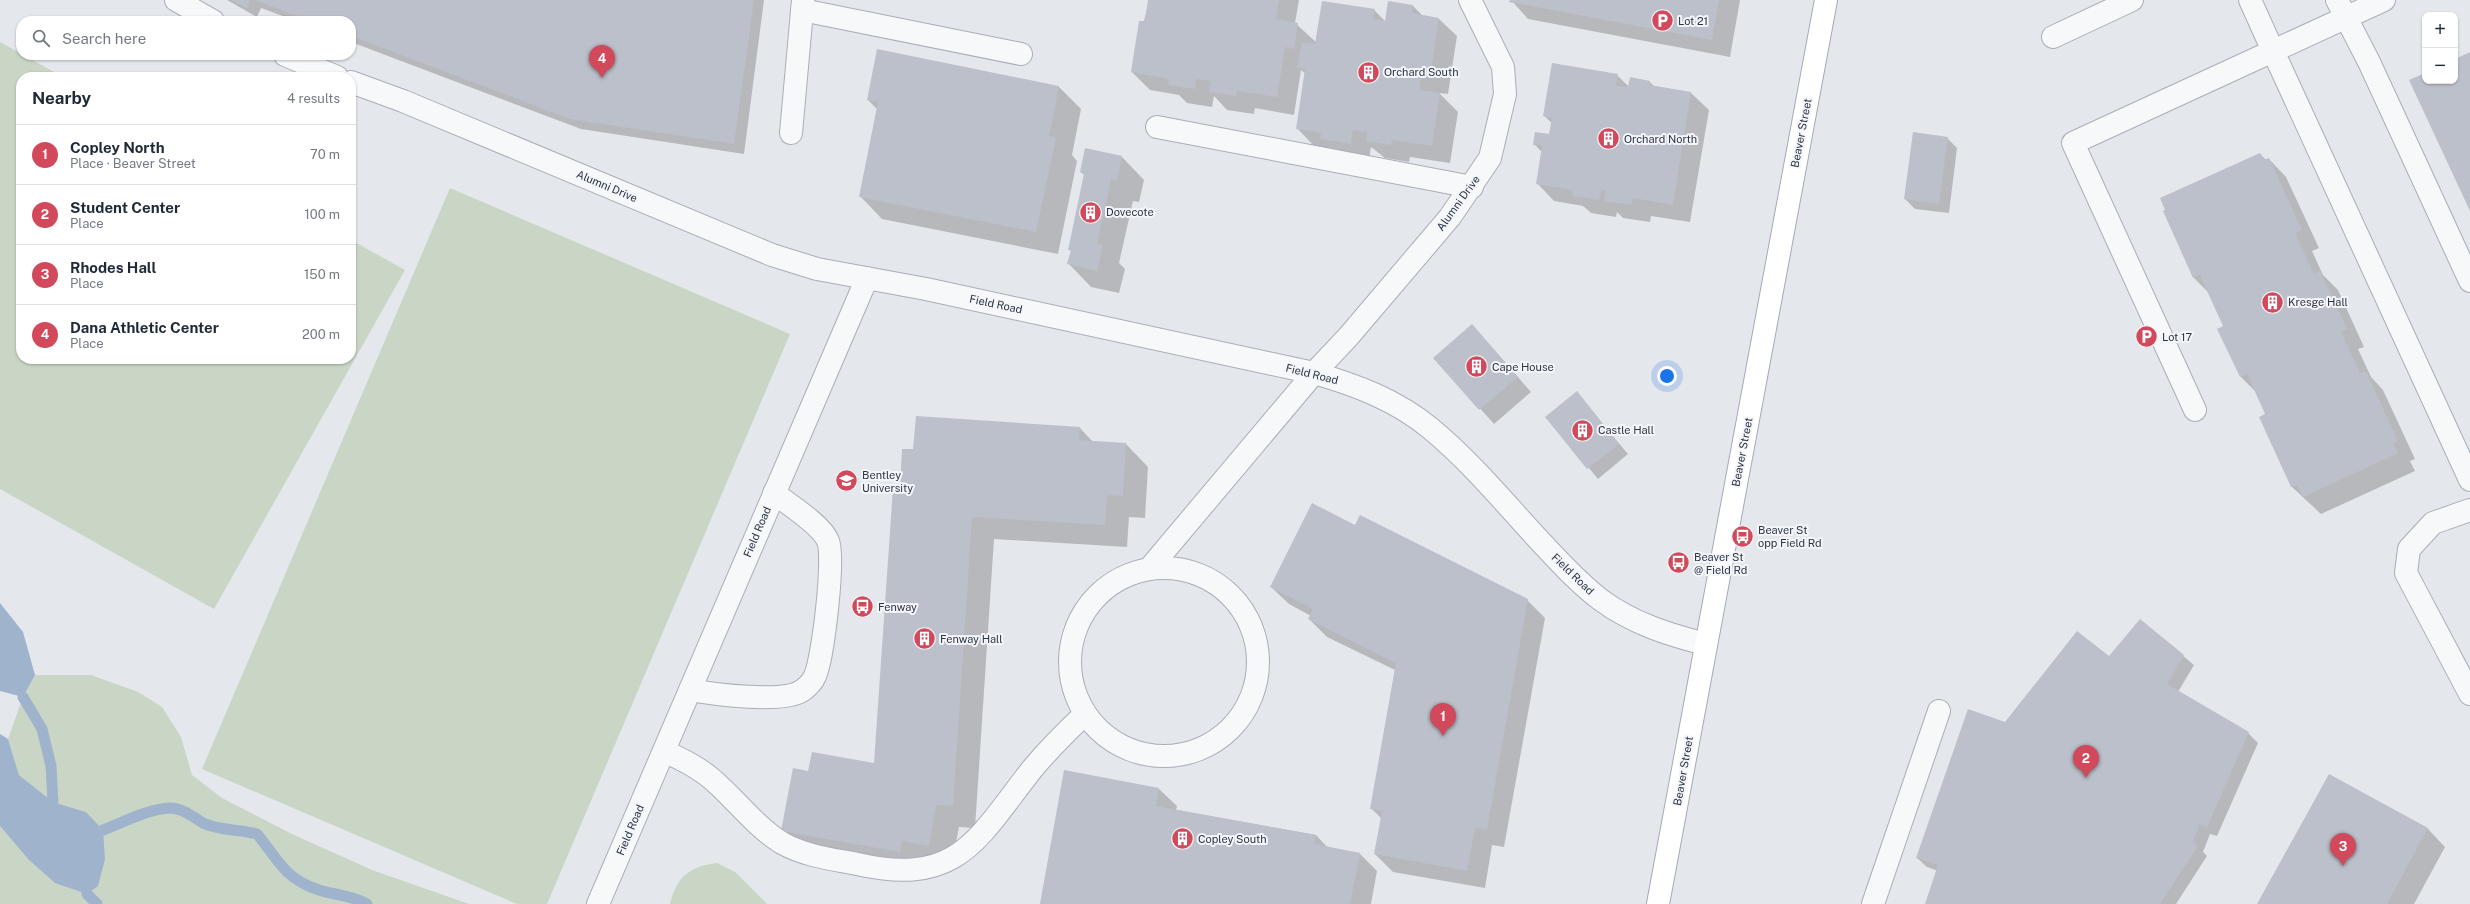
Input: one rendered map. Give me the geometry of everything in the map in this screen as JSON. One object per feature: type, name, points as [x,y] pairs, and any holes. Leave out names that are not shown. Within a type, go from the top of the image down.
[{"type":"main road","name":"Beaver Street","points":[[1658,904],[1826,0]]},
{"type":"lane","points":[[176,0],[204,16]]},
{"type":"lane","name":"Alumni Drive","points":[[1149,569],[1314,373],[1353,331],[1450,217],[1472,187],[1490,158],[1505,94],[1504,66],[1470,0]]},
{"type":"lane","points":[[2052,37],[2132,0]]},
{"type":"lane","points":[[2250,0],[2468,472]]},
{"type":"lane","points":[[2195,410],[2073,143],[2273,51],[2341,9],[2384,0]]},
{"type":"lane","points":[[791,133],[802,5],[1021,54]]},
{"type":"lane","points":[[2341,9],[2369,62],[2470,281]]},
{"type":"lane","points":[[297,60],[325,72]]},
{"type":"lane","name":"Alumni Drive","points":[[356,84],[403,101],[772,255],[817,269],[867,278]]},
{"type":"lane","points":[[1157,127],[1472,187]]},
{"type":"lane","name":"Field Road","points":[[598,904],[867,278],[926,289],[1314,373],[1357,386],[1395,404],[1430,428],[1464,459],[1564,567],[1602,600],[1655,629],[1706,644]]},
{"type":"lane","points":[[690,690],[731,697],[786,696],[803,691],[815,678],[820,661],[831,560],[828,541],[820,530],[774,492]]},
{"type":"lane","points":[[2470,510],[2432,523],[2409,549],[2406,573],[2470,694]]},
{"type":"lane","points":[[1149,569],[1178,569],[1208,578],[1232,596],[1248,620],[1258,647],[1257,676],[1249,703],[1233,727],[1210,744],[1184,754],[1156,756],[1129,750],[1104,735],[1085,714],[1074,690],[1070,663],[1074,637],[1081,618],[1101,592],[1123,577],[1149,569]]},
{"type":"lane","points":[[1873,904],[1938,711]]},
{"type":"lane","points":[[664,751],[694,766],[712,780],[781,842],[801,852],[883,870],[914,871],[942,864],[970,848],[996,820],[1034,768],[1085,714]]},
{"type":"green space","points":[[0,42],[16,51],[16,60],[32,60],[54,72],[16,72],[16,364],[352,364],[214,609],[0,489]]},
{"type":"green space","points":[[450,188],[790,334],[547,904],[517,904],[202,769]]},
{"type":"green space","points":[[356,243],[405,270],[356,357]]},
{"type":"green space","points":[[35,675],[91,675],[138,692],[162,707],[181,737],[192,775],[222,798],[292,834],[372,870],[469,904],[0,904],[0,826],[28,859],[86,812],[53,802],[19,775],[8,739],[23,697]]},
{"type":"green space","points":[[717,863],[735,872],[767,904],[670,904],[676,887],[686,874],[699,867]]},
{"type":"water","points":[[0,603],[23,632],[35,675],[23,697],[0,691]]},
{"type":"water","points":[[0,734],[8,739],[19,775],[53,802],[86,812],[103,830],[105,859],[98,886],[87,894],[55,883],[28,859],[0,826]]},
{"type":"building","points":[[231,0],[250,0],[247,8]]},
{"type":"building","points":[[255,0],[754,0],[734,144],[570,119],[356,38],[356,16],[297,16]]},
{"type":"building","points":[[1148,0],[1279,0],[1276,19],[1298,23],[1294,49],[1285,47],[1277,97],[1237,91],[1236,96],[1209,92],[1211,81],[1196,79],[1195,89],[1168,85],[1169,79],[1131,72],[1139,21],[1145,21]]},
{"type":"building","name":"Lot 21","points":[[1510,0],[1719,0],[1712,40],[1509,2]]},
{"type":"building","name":"Orchard South","points":[[1322,1],[1375,9],[1373,19],[1385,21],[1388,1],[1413,5],[1412,13],[1439,18],[1430,77],[1421,76],[1419,90],[1440,93],[1432,146],[1392,140],[1391,145],[1366,141],[1367,132],[1353,130],[1351,144],[1320,139],[1321,133],[1296,129],[1305,69],[1297,68],[1302,42],[1315,44]]},
{"type":"building","points":[[877,49],[1059,86],[1049,136],[1056,138],[1036,232],[859,197],[878,102],[867,100]]},
{"type":"building","points":[[2470,52],[2470,211],[2409,80],[2422,74],[2422,84],[2458,84],[2458,58]]},
{"type":"building","name":"Orchard North","points":[[1552,63],[1618,74],[1616,86],[1628,87],[1630,77],[1650,81],[1650,85],[1691,92],[1673,205],[1633,198],[1632,205],[1604,201],[1606,190],[1601,190],[1599,200],[1572,196],[1573,190],[1536,184],[1542,146],[1533,145],[1535,132],[1549,134],[1552,118],[1543,116]]},
{"type":"building","points":[[1913,132],[1948,137],[1939,204],[1904,199]]},
{"type":"building","name":"Dovecote","points":[[1085,148],[1122,156],[1117,181],[1111,179],[1097,244],[1103,245],[1097,271],[1067,264],[1071,250],[1068,250],[1084,174],[1080,172]]},
{"type":"building","name":"Kresge Hall","points":[[2260,153],[2264,160],[2269,158],[2302,230],[2295,233],[2314,274],[2320,271],[2347,329],[2341,332],[2360,373],[2366,371],[2398,441],[2393,443],[2398,453],[2303,497],[2297,485],[2291,487],[2259,417],[2265,414],[2247,374],[2240,377],[2217,329],[2223,326],[2200,275],[2193,278],[2163,211],[2165,210],[2160,198]]},
{"type":"building","name":"Cape House","points":[[1472,324],[1518,377],[1479,410],[1433,358]]},
{"type":"building","name":"Castle Hall","points":[[1577,391],[1619,444],[1587,469],[1545,417]]},
{"type":"building","name":"Fenway Hall","points":[[916,416],[1080,427],[1079,440],[1126,443],[1123,496],[1107,495],[1105,525],[972,517],[953,806],[936,805],[929,846],[902,841],[900,852],[781,831],[793,768],[808,771],[812,752],[874,763],[893,488],[900,488],[902,449],[913,449]]},
{"type":"building","points":[[1312,503],[1355,525],[1360,515],[1528,599],[1487,830],[1475,828],[1467,871],[1374,854],[1382,811],[1370,809],[1396,663],[1308,619],[1313,609],[1270,587]]},
{"type":"building","points":[[2140,619],[2184,655],[2167,684],[2249,732],[2207,827],[2200,824],[2193,842],[2198,846],[2160,904],[1925,904],[1938,865],[1916,858],[1968,709],[2005,722],[2077,631],[2109,656]]},
{"type":"building","name":"Copley South","points":[[1064,770],[1159,788],[1156,806],[1316,835],[1314,844],[1360,853],[1350,904],[1040,904]]},
{"type":"building","points":[[2329,774],[2428,828],[2387,904],[2257,904]]},
{"type":"waterway","points":[[23,697],[42,729],[51,766],[53,802]]},
{"type":"waterway","points":[[103,830],[136,816],[162,809],[174,808],[187,813],[209,826],[257,834],[288,873],[296,879],[316,889],[355,899],[367,904]]},
{"type":"waterway","points":[[87,894],[97,904]]},
{"type":"place","name":"Lot 21","points":[[1663,21]]},
{"type":"place","name":"Orchard South","points":[[1368,72]]},
{"type":"place","name":"Dana Athletic Center","points":[[602,78]]},
{"type":"place","name":"Orchard North","points":[[1609,139]]},
{"type":"place","name":"Dovecote","points":[[1090,212]]},
{"type":"place","name":"Kresge Hall","points":[[2273,302]]},
{"type":"place","name":"Lot 17","points":[[2146,337]]},
{"type":"place","name":"Cape House","points":[[1476,367]]},
{"type":"place","name":"Castle Hall","points":[[1582,430]]},
{"type":"place","name":"Bentley University","points":[[846,481]]},
{"type":"place","name":"Beaver St opp Field Rd","points":[[1743,536]]},
{"type":"place","name":"Beaver St @ Field Rd","points":[[1679,563]]},
{"type":"place","name":"Fenway","points":[[863,607]]},
{"type":"place","name":"Fenway Hall","points":[[924,639]]},
{"type":"place","name":"Copley North","points":[[1443,736]]},
{"type":"place","name":"Student Center","points":[[2086,778]]},
{"type":"place","name":"Copley South","points":[[1183,839]]},
{"type":"place","name":"Rhodes Hall","points":[[2343,866]]}]
